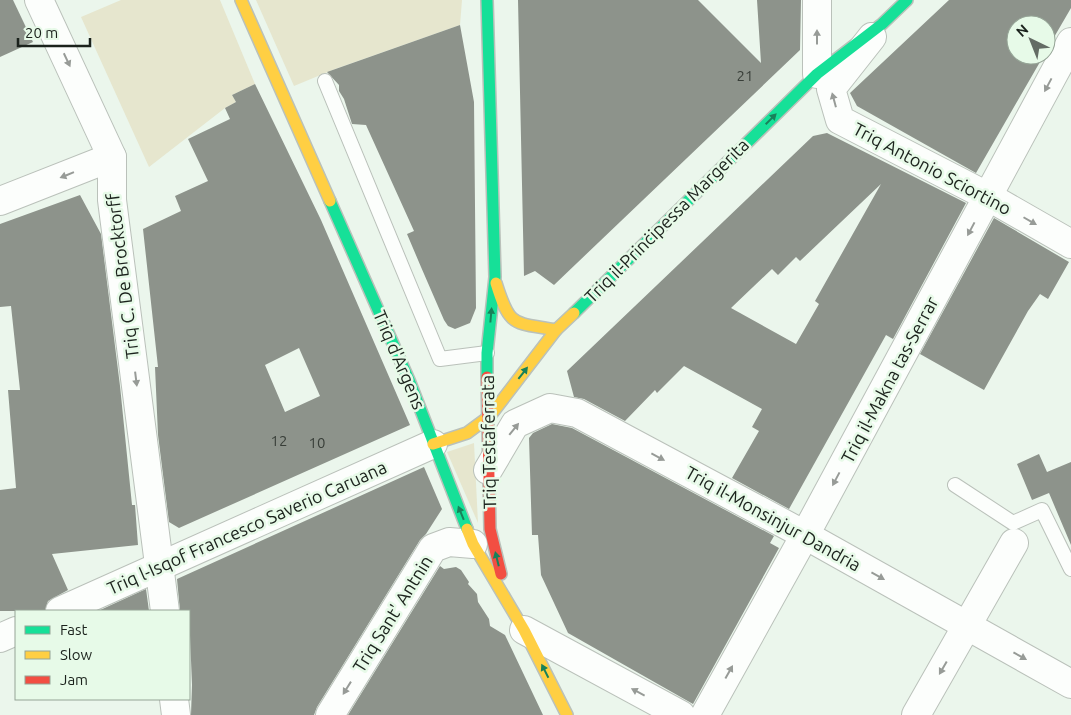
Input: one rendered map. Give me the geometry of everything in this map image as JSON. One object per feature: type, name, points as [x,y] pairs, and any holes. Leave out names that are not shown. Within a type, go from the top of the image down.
[{"type":"main road","name":"Triq d'Argens","points":[[241,0],[409,380],[473,544],[524,630],[567,715]]},
{"type":"main road","name":"Triq Testaferrata","points":[[487,0],[495,277],[487,353],[490,416],[488,470],[490,529],[509,606]]},
{"type":"main road","name":"Triq il-Prinċipessa Margerita","points":[[433,444],[467,433],[490,416],[556,330],[817,74],[882,24],[907,0]]},
{"type":"main road","name":"Triq Testaferrata","points":[[495,277],[504,309],[516,323],[556,330]]},
{"type":"street","name":"Triq C. De Brocktorff","points":[[39,0],[112,157],[112,200],[165,610]]},
{"type":"street","points":[[817,0],[817,74]]},
{"type":"street","name":"Triq Antonio Sciortino","points":[[882,24],[831,89],[840,120],[989,197],[1071,244]]},
{"type":"street","name":"Triq il-Makna tas-Serrar","points":[[705,715],[989,197],[1071,42]]},
{"type":"street","points":[[0,202],[112,157]]},
{"type":"street","name":"Triq il-Monsinjur Dandria","points":[[488,470],[515,424],[550,408],[577,413],[805,535],[1071,684]]},
{"type":"street","name":"Triq l-Isqof Francesco Saverio Caruana","points":[[62,610],[433,444]]},
{"type":"street","name":"Triq Sant' Antnin","points":[[330,715],[433,548],[449,542],[473,544]]},
{"type":"street","points":[[916,715],[1014,543]]},
{"type":"street","points":[[524,630],[681,715]]},
{"type":"street","points":[[0,638],[15,631]]},
{"type":"street","points":[[174,700],[176,715]]},
{"type":"lane","points":[[325,81],[440,359],[487,353]]},
{"type":"lane","points":[[955,485],[1013,523],[1042,510],[1071,569]]},
{"type":"green space","points":[[121,0],[220,0],[255,84],[232,95],[236,102],[225,108],[149,167],[81,17]]},
{"type":"green space","points":[[256,0],[462,0],[460,25],[335,69],[294,86]]},
{"type":"green space","points":[[474,443],[478,523],[447,452]]},
{"type":"building","points":[[0,0],[13,0],[33,42],[0,57]]},
{"type":"building","points":[[518,0],[698,0],[761,63],[757,0],[801,0],[800,50],[554,285],[535,271],[524,276]]},
{"type":"building","points":[[949,0],[1071,0],[1071,8],[1056,34],[1056,15],[1006,15],[1006,65],[1038,65],[976,173],[857,106],[850,93]]},
{"type":"building","points":[[460,25],[474,102],[476,308],[470,323],[455,329],[448,326],[444,320],[407,234],[414,231],[366,125],[352,124],[344,99],[339,91],[339,85],[327,72]]},
{"type":"building","points":[[255,84],[321,220],[410,425],[179,528],[169,522],[158,435],[155,367],[158,367],[143,229],[181,211],[175,196],[208,181],[188,139],[230,119],[225,108],[236,102],[232,95]],"holes":[[[299,348],[320,396],[285,412],[265,365]]]},
{"type":"building","points":[[827,133],[966,203],[893,339],[886,335],[789,509],[732,478],[759,431],[752,427],[762,409],[684,366],[657,393],[655,390],[625,421],[584,399],[574,397],[567,371],[813,136]],"holes":[[[881,184],[815,301],[819,304],[796,344],[731,308],[772,269],[778,275],[796,257],[800,261]]]},
{"type":"building","points":[[80,195],[101,234],[120,386],[132,505],[135,505],[138,545],[52,554],[68,590],[48,601],[45,610],[0,611],[0,490],[16,488],[8,390],[20,390],[11,306],[0,307],[0,224]]},
{"type":"building","points":[[994,218],[1069,262],[1048,299],[1040,294],[1028,311],[984,390],[920,354]]},
{"type":"building","points":[[552,424],[572,428],[774,536],[770,543],[779,548],[693,704],[568,633],[541,575],[538,535],[532,535],[529,438],[533,433]]},
{"type":"building","points":[[1039,454],[1047,472],[1071,462],[1071,545],[1049,493],[1032,500],[1017,464]]},
{"type":"building","points":[[424,467],[442,509],[420,540],[317,707],[314,715],[191,715],[190,610],[180,610],[177,579]]},
{"type":"building","points":[[440,566],[444,569],[456,567],[461,570],[469,582],[468,584],[477,594],[478,602],[489,619],[490,626],[505,635],[543,715],[348,715]]},
{"type":"building","points":[[146,589],[149,610],[100,610]]},
{"type":"traffic: fast","points":[[487,0],[495,277],[487,353],[487,377]]},
{"type":"traffic: fast","points":[[574,313],[817,74],[882,24],[907,0]]},
{"type":"traffic: fast","points":[[330,201],[409,380],[467,529]]},
{"type":"traffic: slow","points":[[241,0],[330,201]]},
{"type":"traffic: slow","points":[[496,283],[505,308],[515,320],[530,326],[556,330]]},
{"type":"traffic: slow","points":[[433,444],[467,433],[490,416],[556,330],[574,313]]},
{"type":"traffic: slow","points":[[467,529],[473,544],[524,630],[567,715]]},
{"type":"traffic: jam","points":[[487,377],[490,529],[501,574]]}]
